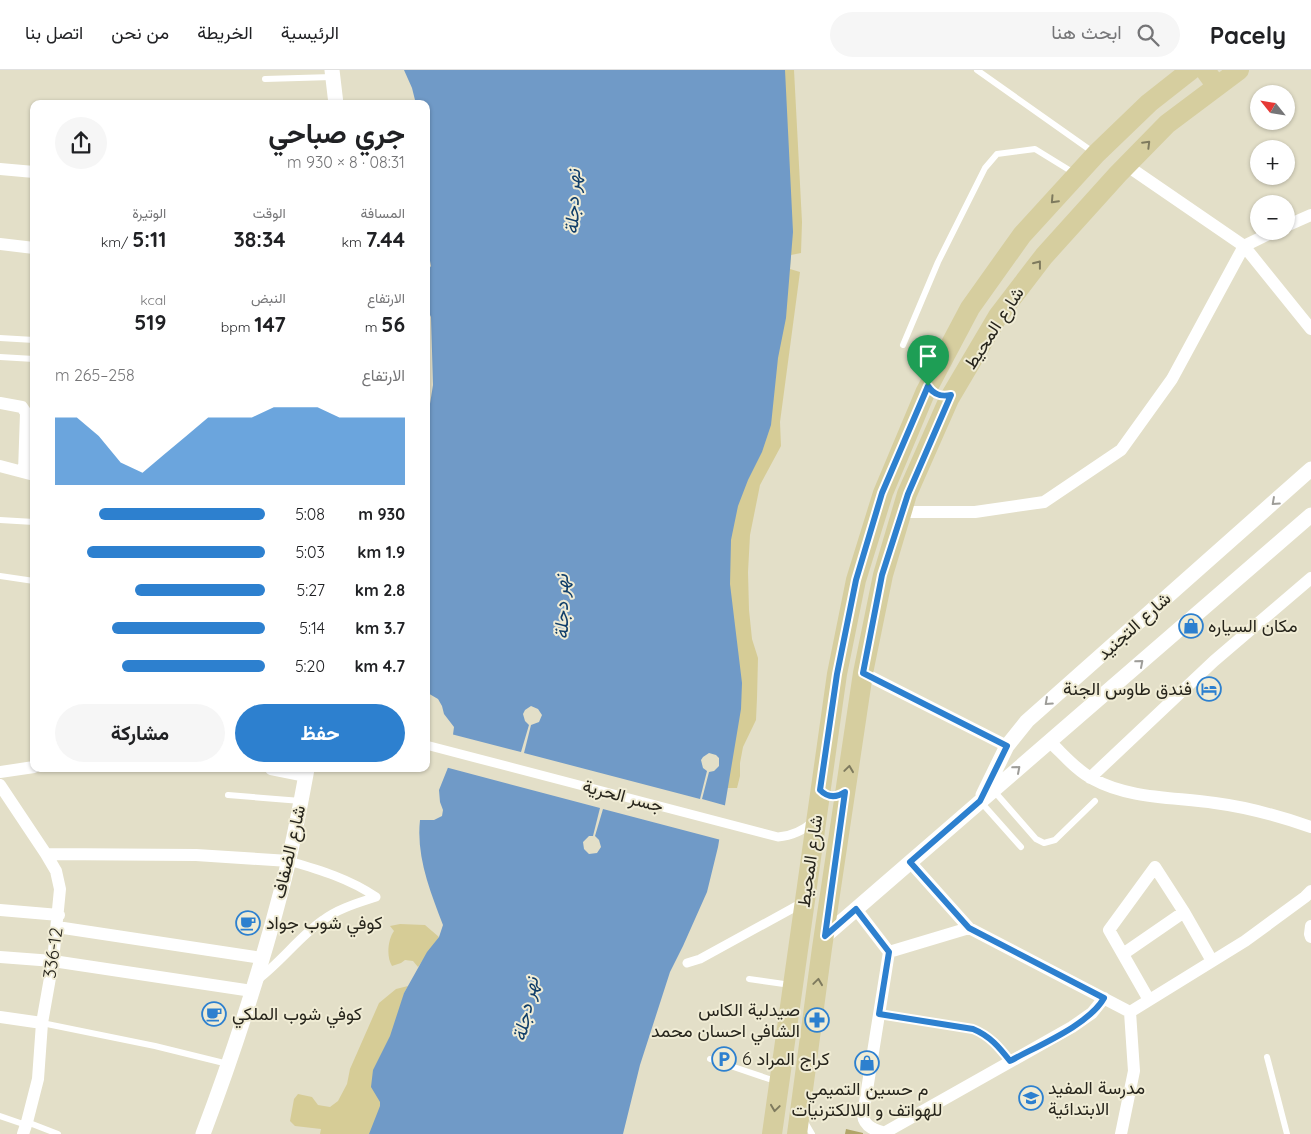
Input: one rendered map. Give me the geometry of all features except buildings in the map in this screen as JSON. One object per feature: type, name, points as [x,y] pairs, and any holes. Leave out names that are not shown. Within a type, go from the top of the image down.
[{"type":"main road","name":"شارع المحيط","points":[[772,1134],[837,674],[856,580],[882,493],[928,386],[970,308],[1022,235],[1096,154],[1149,104],[1190,70]]},
{"type":"main road","name":"شارع المحيط","points":[[797,1134],[863,673],[882,575],[908,494],[951,395],[998,316],[1044,256],[1126,165],[1167,124],[1221,77]]},
{"type":"main road","points":[[928,386],[936,395],[944,397],[951,395]]},
{"type":"main road","points":[[918,410],[932,411],[940,420]]},
{"type":"main road","points":[[820,790],[825,795],[831,797],[839,796],[845,792]]},
{"type":"main road","points":[[816,820],[831,818],[841,825]]},
{"type":"street","points":[[332,74],[335,100]]},
{"type":"street","points":[[1126,165],[1244,246],[1311,329]]},
{"type":"street","points":[[0,169],[30,172]]},
{"type":"street","points":[[1295,222],[1311,215]]},
{"type":"street","points":[[902,512],[975,512],[1044,502],[1121,450],[1172,378],[1244,246],[1256,240]]},
{"type":"street","points":[[0,244],[30,248]]},
{"type":"street","points":[[0,403],[22,407],[26,413],[30,430],[29,473],[0,466]]},
{"type":"street","name":"شارع التجنيد","points":[[980,801],[1007,746],[1027,721],[1311,469]]},
{"type":"street","name":"شارع التجنيد","points":[[825,936],[1311,515]]},
{"type":"street","points":[[1090,778],[1195,679],[1311,578]]},
{"type":"street","points":[[863,673],[1007,746]]},
{"type":"street","points":[[1050,742],[1090,778],[1105,786],[1125,792],[1217,803],[1290,820],[1311,827]]},
{"type":"street","name":"جسر الحرية","points":[[430,746],[778,836],[786,836],[800,831],[816,820]]},
{"type":"street","points":[[0,772],[30,767]]},
{"type":"street","name":"شارع الضفاف","points":[[203,1134],[262,958],[289,861],[306,772]]},
{"type":"street","name":"336-12","points":[[0,785],[46,854],[59,880],[60,890],[53,961],[42,1023],[38,1078],[25,1127]]},
{"type":"street","points":[[0,957],[53,961],[254,986],[306,934],[324,919],[350,905],[376,897],[360,886],[344,879],[289,861],[196,855],[46,854]]},
{"type":"street","points":[[910,862],[969,928],[1130,1012]]},
{"type":"street","points":[[1149,1000],[1109,930],[1155,867],[1212,960]]},
{"type":"street","points":[[1130,1012],[1245,941],[1309,897]]},
{"type":"street","points":[[687,963],[700,959],[804,902]]},
{"type":"street","points":[[856,909],[889,952],[864,1119],[868,1126],[887,1133],[1072,1027],[1092,1013],[1104,998]]},
{"type":"street","points":[[0,910],[262,958]]},
{"type":"street","points":[[1123,954],[1184,912]]},
{"type":"street","points":[[1311,926],[1311,937]]},
{"type":"street","points":[[889,952],[969,928]]},
{"type":"street","points":[[1121,1134],[1134,1071],[1130,1012]]},
{"type":"street","points":[[0,1017],[42,1023]]},
{"type":"lane","points":[[977,70],[1096,154]]},
{"type":"lane","points":[[265,79],[332,74]]},
{"type":"lane","points":[[903,345],[938,262],[986,168],[997,154],[1035,149],[1077,175]]},
{"type":"lane","points":[[0,338],[30,340]]},
{"type":"lane","points":[[0,357],[30,359]]},
{"type":"lane","points":[[0,520],[30,522]]},
{"type":"lane","points":[[0,576],[30,580]]},
{"type":"lane","points":[[993,790],[1036,839],[1044,843],[1055,840],[1095,802]]},
{"type":"lane","points":[[228,795],[301,801]]},
{"type":"lane","points":[[980,801],[1021,846]]},
{"type":"lane","points":[[749,979],[793,985]]},
{"type":"lane","points":[[879,1014],[973,1029],[985,1034],[996,1042],[1010,1061]]},
{"type":"lane","points":[[42,1023],[155,1046],[228,1064]]},
{"type":"lane","points":[[1267,1057],[1287,1134]]},
{"type":"lane","points":[[710,1059],[779,1083]]},
{"type":"lane","points":[[800,1113],[812,1134]]},
{"type":"lane","points":[[0,1116],[25,1127],[58,1134]]},
{"type":"shaded area","points":[[768,70],[794,70],[802,222],[801,253],[791,255],[790,269],[800,272],[780,422],[781,446],[760,485],[750,535],[748,572],[749,610],[752,639],[758,658],[756,720],[743,747],[737,788],[727,788],[732,758],[725,539]]},
{"type":"shaded area","points":[[400,924],[425,925],[439,937],[418,967],[413,961],[405,960],[392,966],[390,962],[388,948],[394,931],[390,926]]},
{"type":"shaded area","points":[[408,986],[404,993],[382,1134],[320,1134],[321,1129],[295,1126],[290,1121],[294,1099],[298,1094],[312,1097],[318,1105],[330,1107],[338,1101],[347,1084],[350,1069],[379,1003],[396,989]]},
{"type":"water","name":"نهر دجلة","points":[[404,70],[785,70],[793,232],[786,318],[778,358],[771,425],[762,452],[738,506],[731,540],[730,584],[742,683],[741,709],[718,847],[707,892],[670,972],[640,1065],[623,1134],[369,1134],[380,1106],[380,1102],[371,1087],[373,1070],[390,1036],[404,993],[427,952],[439,937],[443,925],[425,873],[419,833],[420,820],[434,820],[442,816],[443,810],[439,790],[449,765],[454,727],[444,714],[438,699],[430,694],[430,404],[433,385],[430,315],[430,100],[415,100]]},
{"type":"pier","points":[[531,706],[538,709],[542,715],[539,722],[531,725],[524,753],[700,799],[707,771],[703,768],[701,760],[709,753],[716,755],[719,758],[719,766],[714,771],[709,772],[702,799],[727,806],[721,840],[603,809],[595,836],[599,840],[601,847],[597,853],[589,854],[584,849],[583,842],[589,836],[593,836],[600,808],[445,767],[445,753],[451,734],[521,752],[529,725],[525,721],[523,714]]},
{"type":"place","name":"مكان السياره","points":[[1191,626]]},
{"type":"place","name":"فندق طاوس الجنة","points":[[1209,689]]},
{"type":"place","name":"كوفي شوب جواد","points":[[248,923]]},
{"type":"place","name":"كوفي شوب الملكي","points":[[214,1014]]},
{"type":"place","name":"صيدلية الكاس الشافي احسان محمد","points":[[817,1020]]},
{"type":"place","name":"كراج المراد 6","points":[[724,1059]]},
{"type":"place","name":"م حسين التميمي للهواتف و اللالكترنيات","points":[[867,1063]]},
{"type":"place","name":"مدرسة المفيد الابتدائية","points":[[1031,1098]]},
{"type":"route","points":[[928,386],[936,395],[944,397],[951,395],[908,494],[882,575],[863,673],[1007,746],[980,801],[910,862],[969,928],[1104,998],[1098,1008],[1072,1027],[1010,1061],[996,1042],[985,1034],[973,1029],[879,1014],[889,952],[856,909],[825,936],[845,792],[839,796],[831,797],[825,795],[820,790],[837,674],[856,580],[882,493],[928,386]]}]
